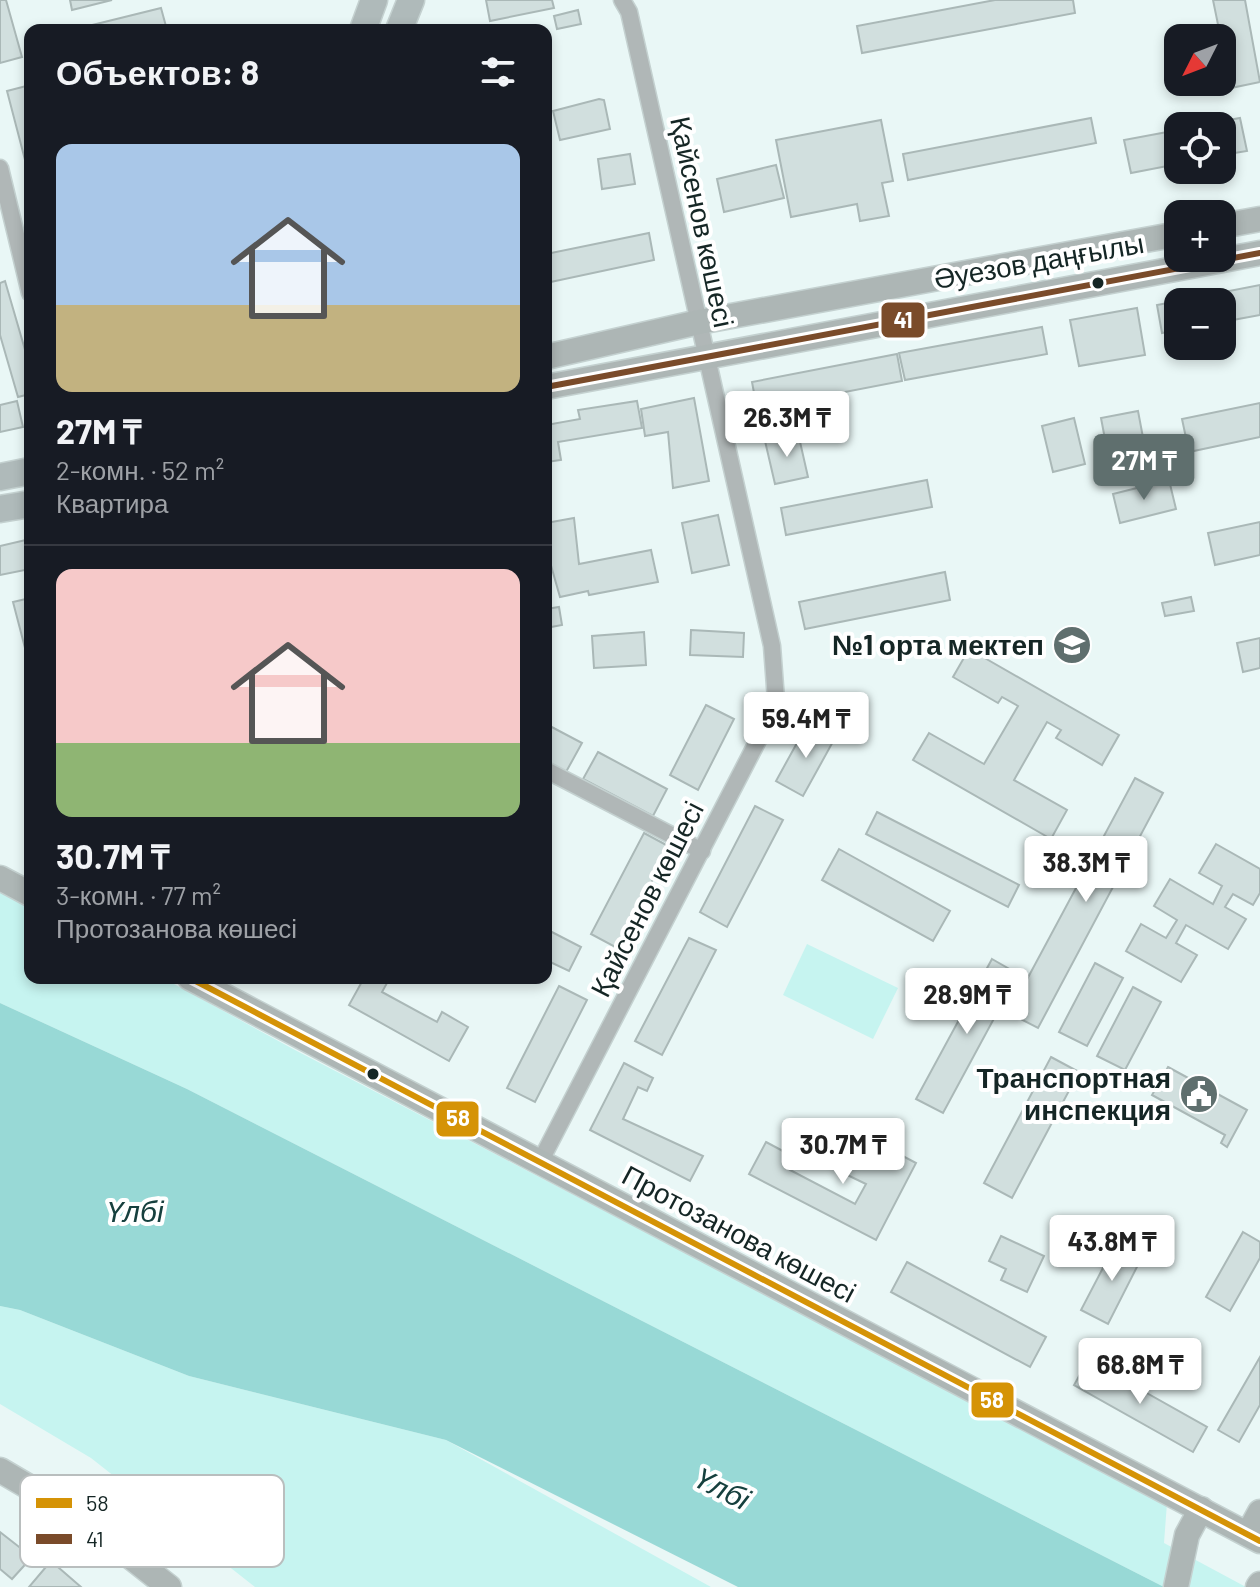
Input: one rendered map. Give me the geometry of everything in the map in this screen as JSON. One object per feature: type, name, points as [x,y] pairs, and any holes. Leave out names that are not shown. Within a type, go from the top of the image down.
[{"type":"main road","points":[[365,24],[374,0]]},
{"type":"main road","points":[[401,24],[411,0]]},
{"type":"main road","points":[[1236,223],[1260,219]]},
{"type":"main road","name":"Әуезов даңғылы","points":[[552,356],[699,322],[1164,236]]},
{"type":"main road","points":[[1133,242],[1140,275]]},
{"type":"main road","name":"Әуезов даңғылы","points":[[552,386],[1260,253]]},
{"type":"main road","points":[[0,477],[24,472]]},
{"type":"main road","points":[[0,509],[24,505]]},
{"type":"main road","points":[[0,878],[24,891]]},
{"type":"main road","name":"Протозанова көшесі","points":[[201,984],[1254,1538]]},
{"type":"main road","points":[[0,1470],[20,1482]]},
{"type":"main road","points":[[1176,1587],[1184,1547],[1201,1509]]},
{"type":"main road","points":[[1254,1538],[1260,1512]]},
{"type":"main road","points":[[144,1567],[169,1587]]},
{"type":"street","name":"Қайсенов көшесі","points":[[540,1162],[702,851],[776,700],[772,646],[629,12],[622,0]]},
{"type":"street","points":[[0,168],[24,268]]},
{"type":"street","points":[[552,773],[702,851]]},
{"type":"shaded area","points":[[0,889],[24,902],[24,984],[174,984],[295,1050],[1167,1503],[1164,1543],[1246,1587],[1164,1587],[187,1089],[0,1003]]},
{"type":"shaded area","points":[[807,944],[898,988],[873,1039],[783,995]]},
{"type":"shaded area","points":[[0,1306],[20,1310],[189,1376],[446,1440],[711,1587],[255,1587],[230,1567],[284,1567],[284,1475],[113,1475],[91,1458],[0,1404]]},
{"type":"water","name":"Үлбі","points":[[0,1003],[187,1089],[1164,1587],[738,1587],[446,1440],[189,1376],[20,1310],[0,1306]]},
{"type":"building","points":[[0,0],[6,0],[22,57],[0,63]]},
{"type":"building","points":[[70,0],[112,0],[72,10]]},
{"type":"building","points":[[486,0],[552,0],[554,8],[490,21]]},
{"type":"building","points":[[995,0],[1073,0],[1075,13],[862,53],[857,26]]},
{"type":"building","points":[[1213,0],[1245,0],[1260,82],[1236,87],[1236,24],[1218,24]]},
{"type":"building","points":[[161,8],[165,24],[96,24]]},
{"type":"building","points":[[578,10],[581,24],[557,29],[554,16]]},
{"type":"building","points":[[24,87],[24,156],[7,91]]},
{"type":"building","points":[[604,100],[610,129],[560,140],[553,111]]},
{"type":"building","points":[[1091,118],[1096,143],[908,180],[903,154]]},
{"type":"building","points":[[1240,118],[1247,151],[1236,153],[1236,119]]},
{"type":"building","points":[[881,120],[893,181],[882,183],[889,216],[860,221],[857,204],[791,217],[776,140]]},
{"type":"building","points":[[1164,133],[1164,167],[1131,173],[1124,140]]},
{"type":"building","points":[[630,154],[635,184],[602,189],[598,159]]},
{"type":"building","points":[[776,165],[784,198],[724,212],[717,179]]},
{"type":"building","points":[[649,233],[654,260],[552,282],[552,253]]},
{"type":"building","points":[[5,281],[24,346],[24,396],[18,397],[0,335],[0,283]]},
{"type":"building","points":[[1260,285],[1260,315],[1236,319],[1236,290]]},
{"type":"building","points":[[1164,304],[1164,333],[1162,333],[1157,305]]},
{"type":"building","points":[[1137,308],[1145,355],[1079,366],[1070,320]]},
{"type":"building","points":[[1042,327],[1047,354],[905,380],[899,353]]},
{"type":"building","points":[[897,354],[902,381],[757,409],[752,382]]},
{"type":"building","points":[[694,398],[709,481],[673,488],[668,432],[645,436],[641,409]]},
{"type":"building","points":[[17,401],[23,427],[0,432],[0,405]]},
{"type":"building","points":[[637,401],[642,428],[558,442],[561,460],[552,461],[552,424],[580,419],[578,410]]},
{"type":"building","points":[[1260,403],[1260,437],[1189,452],[1182,419]]},
{"type":"building","points":[[1138,411],[1148,464],[1111,471],[1101,418]]},
{"type":"building","points":[[1074,418],[1085,464],[1053,472],[1042,426]]},
{"type":"building","points":[[798,433],[808,477],[775,484],[765,441]]},
{"type":"building","points":[[927,480],[932,507],[786,535],[781,508]]},
{"type":"building","points":[[1169,480],[1176,509],[1120,523],[1113,494]]},
{"type":"building","points":[[718,515],[729,565],[692,573],[682,523]]},
{"type":"building","points":[[574,518],[579,564],[651,550],[658,582],[589,595],[588,591],[560,597],[552,569],[552,522]]},
{"type":"building","points":[[1260,522],[1260,555],[1215,565],[1208,533]]},
{"type":"building","points":[[24,540],[24,570],[0,575],[0,546]]},
{"type":"building","points":[[945,572],[950,600],[805,629],[799,602]]},
{"type":"building","points":[[1191,597],[1194,611],[1165,616],[1162,603]]},
{"type":"building","points":[[24,599],[24,644],[13,602]]},
{"type":"building","points":[[559,607],[562,625],[552,627],[552,608]]},
{"type":"building","points":[[691,630],[744,633],[743,657],[690,655]]},
{"type":"building","points":[[644,632],[646,665],[594,668],[592,636]]},
{"type":"building","points":[[1260,638],[1260,668],[1243,672],[1237,643]]},
{"type":"building","points":[[969,649],[1119,735],[1102,765],[1056,738],[1061,730],[1047,722],[1014,780],[1067,810],[1051,839],[913,760],[929,733],[984,764],[1018,706],[1002,697],[998,703],[953,677]]},
{"type":"building","points":[[706,705],[734,719],[698,790],[670,775]]},
{"type":"building","points":[[808,723],[835,738],[803,796],[776,781]]},
{"type":"building","points":[[552,727],[582,743],[566,772],[552,764]]},
{"type":"building","points":[[598,752],[667,789],[653,816],[583,779]]},
{"type":"building","points":[[1135,778],[1163,793],[1038,1028],[1009,1013]]},
{"type":"building","points":[[755,806],[783,820],[727,927],[700,912]]},
{"type":"building","points":[[877,812],[1019,885],[1008,907],[866,834]]},
{"type":"building","points":[[644,833],[670,847],[617,948],[591,934]]},
{"type":"building","points":[[1216,844],[1260,869],[1260,893],[1253,905],[1233,894],[1225,907],[1246,919],[1228,949],[1186,925],[1176,943],[1197,955],[1181,982],[1126,951],[1141,924],[1166,938],[1177,920],[1154,906],[1170,879],[1213,904],[1222,886],[1199,873]]},
{"type":"building","points":[[839,849],[950,911],[933,941],[822,880]]},
{"type":"building","points":[[552,932],[581,947],[569,971],[552,963]]},
{"type":"building","points":[[689,938],[716,950],[662,1055],[635,1041]]},
{"type":"building","points":[[992,959],[1018,974],[943,1113],[916,1099]]},
{"type":"building","points":[[1095,963],[1123,978],[1087,1046],[1059,1032]]},
{"type":"building","points":[[361,984],[386,984],[382,992],[437,1022],[442,1012],[468,1027],[449,1061],[349,1005]]},
{"type":"building","points":[[559,986],[587,1000],[535,1102],[507,1088]]},
{"type":"building","points":[[1133,987],[1161,1002],[1125,1070],[1097,1056]]},
{"type":"building","points":[[1051,1057],[1079,1072],[1012,1198],[984,1183]]},
{"type":"building","points":[[624,1063],[653,1078],[647,1091],[638,1087],[623,1119],[703,1156],[690,1181],[590,1130]]},
{"type":"building","points":[[1168,1067],[1247,1110],[1227,1147],[1221,1143],[1225,1135],[1152,1095]]},
{"type":"building","points":[[766,1142],[796,1158],[790,1170],[855,1204],[866,1184],[841,1172],[855,1145],[880,1158],[886,1147],[916,1163],[876,1240],[749,1174]]},
{"type":"building","points":[[1243,1232],[1260,1242],[1260,1258],[1230,1311],[1206,1297]]},
{"type":"building","points":[[1001,1236],[1044,1256],[1027,1292],[1001,1280],[1006,1269],[989,1261]]},
{"type":"building","points":[[1117,1241],[1143,1255],[1108,1324],[1081,1310]]},
{"type":"building","points":[[907,1262],[1046,1337],[1030,1367],[891,1292]]},
{"type":"building","points":[[1260,1357],[1260,1405],[1239,1442],[1218,1430]]},
{"type":"building","points":[[1088,1360],[1207,1427],[1193,1452],[1074,1385]]},
{"type":"building","points":[[0,1532],[20,1548],[20,1567],[23,1567],[12,1579],[0,1569]]},
{"type":"building","points":[[46,1567],[58,1567],[81,1587],[29,1587]]},
{"type":"transit line","name":"41","points":[[552,386],[1260,253]]},
{"type":"transit line","name":"58","points":[[201,984],[1260,1541]]},
{"type":"place","name":"№1 орта мектеп","points":[[1072,645]]},
{"type":"place","name":"Транспортная инспекция","points":[[1199,1094]]}]
